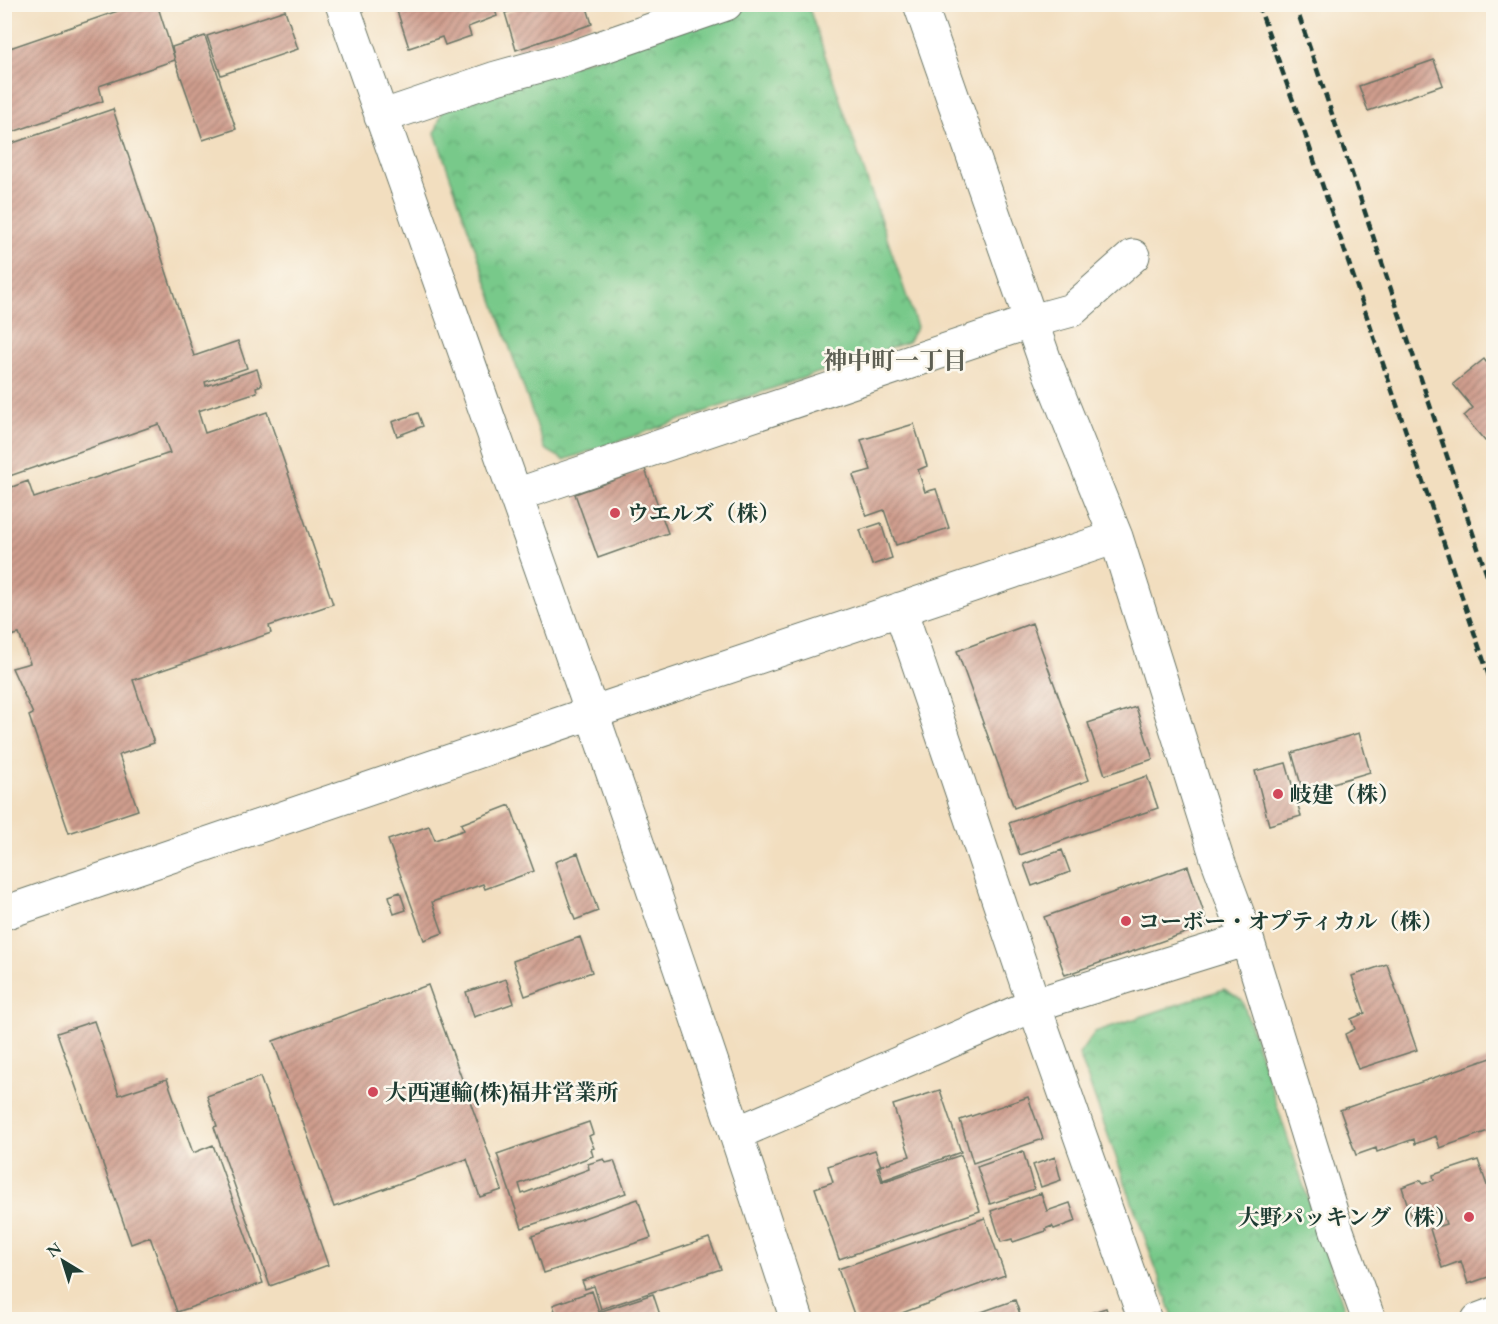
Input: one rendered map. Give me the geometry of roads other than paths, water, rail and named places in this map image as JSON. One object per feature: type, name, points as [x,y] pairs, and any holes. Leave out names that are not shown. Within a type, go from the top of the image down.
[{"type":"street","points":[[342,4],[516,495],[737,1133],[797,1320]]},
{"type":"street","points":[[381,117],[496,78],[576,57],[726,4]]},
{"type":"street","points":[[920,4],[1046,361],[1116,537],[1217,858],[1247,939],[1337,1231],[1369,1320]]},
{"type":"street","points":[[516,495],[1032,321],[1072,310],[1133,256]]},
{"type":"street","points":[[4,913],[1116,537]]},
{"type":"street","points":[[900,609],[1034,1005],[1145,1320]]},
{"type":"street","points":[[737,1133],[1034,1005],[1247,939]]},
{"type":"street","points":[[1478,1320],[1494,1314]]},
{"type":"railway","points":[[1258,4],[1305,134],[1494,691]]},
{"type":"railway","points":[[1295,4],[1494,596]]},
{"type":"place","name":"ウエルズ（株）","points":[[615,513]]},
{"type":"place","name":"岐建（株）","points":[[1278,794]]},
{"type":"place","name":"コーボー・オプティカル（株）","points":[[1126,921]]},
{"type":"place","name":"大西運輸(株)福井営業所","points":[[373,1092]]},
{"type":"place","name":"大野パッキング（株）","points":[[1469,1217]]},
{"type":"district","name":"神中町一丁目","points":[[895,361]]}]
